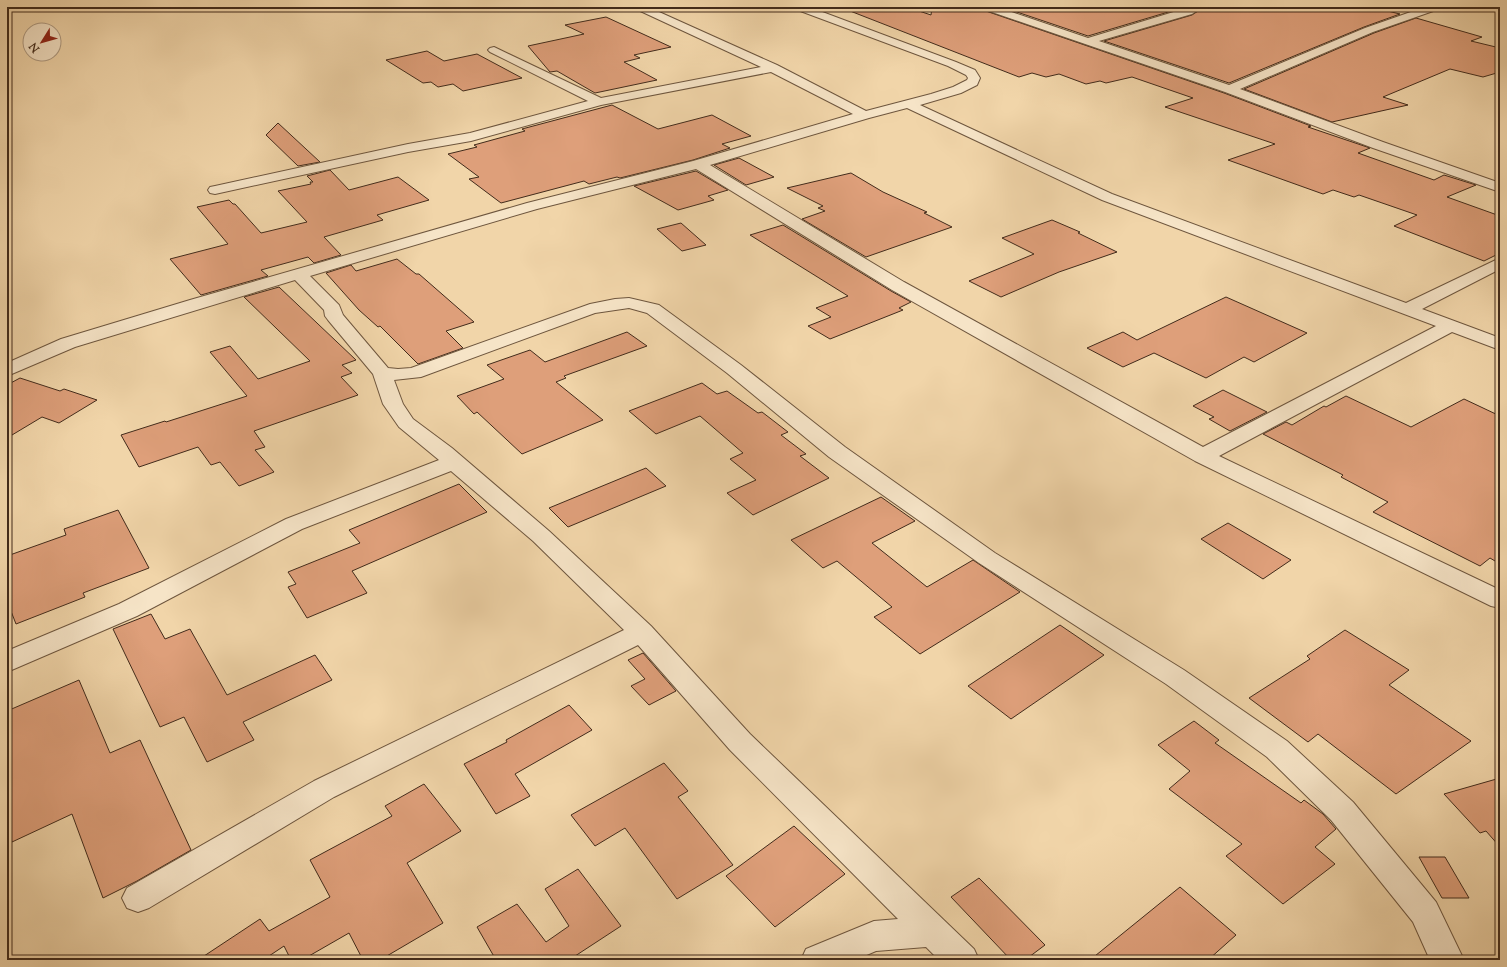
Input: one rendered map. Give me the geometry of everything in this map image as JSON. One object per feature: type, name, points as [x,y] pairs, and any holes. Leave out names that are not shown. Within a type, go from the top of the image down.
[{"type":"street","points":[[644,9],[660,7]]},
{"type":"street","points":[[7,370],[68,343],[298,274],[532,206],[698,164],[864,115],[909,104],[957,90],[973,82],[974,78],[971,73],[952,64],[799,7]]},
{"type":"street","points":[[987,7],[1229,89],[1378,145],[1500,188]]},
{"type":"street","points":[[1088,41],[1188,12],[1198,7]]},
{"type":"street","points":[[1229,89],[1369,30],[1435,7]]},
{"type":"street","points":[[644,9],[773,68],[864,115]]},
{"type":"street","points":[[494,50],[599,102]]},
{"type":"street","points":[[215,190],[408,148],[471,137],[599,102],[773,68]]},
{"type":"street","points":[[909,104],[1107,197],[1500,344]]},
{"type":"street","points":[[698,164],[898,286],[1202,456],[1500,600]]},
{"type":"street","points":[[1407,309],[1500,263]]},
{"type":"street","points":[[298,274],[333,309],[334,316],[382,373],[393,404],[406,423],[541,536],[642,632],[740,742],[962,960]]},
{"type":"street","points":[[382,373],[398,375],[414,373],[590,309],[620,302],[639,303],[653,309],[734,368],[837,452],[987,558],[1175,676],[1277,749],[1342,811],[1425,912],[1447,960]]},
{"type":"street","points":[[1202,456],[1451,326]]},
{"type":"street","points":[[7,662],[128,610],[294,524],[454,462]]},
{"type":"street","points":[[138,898],[324,789],[642,632]]},
{"type":"street","points":[[818,960],[874,936],[934,932]]},
{"type":"building","points":[[845,7],[907,7],[931,15],[932,7],[981,7],[983,10],[1224,93],[1311,126],[1308,127],[1370,148],[1358,153],[1434,180],[1444,175],[1476,185],[1447,197],[1500,216],[1500,253],[1484,261],[1394,226],[1417,215],[1359,195],[1354,197],[1333,190],[1323,194],[1228,160],[1275,144],[1165,107],[1193,98],[1132,77],[1106,83],[1100,81],[1086,84],[1059,74],[1046,77],[1032,73],[1019,77],[845,9]]},
{"type":"building","points":[[1002,7],[1185,7],[1088,36]]},
{"type":"building","points":[[1204,7],[1371,7],[1400,14],[1364,27],[1229,83],[1104,41],[1192,15]]},
{"type":"building","points":[[606,17],[671,47],[634,55],[640,58],[624,62],[657,80],[595,93],[557,71],[550,72],[528,46],[584,34],[565,25]]},
{"type":"building","points":[[1416,18],[1482,37],[1471,41],[1500,48],[1500,72],[1483,77],[1450,69],[1383,97],[1408,105],[1332,122],[1244,89],[1374,33]]},
{"type":"building","points":[[427,51],[444,61],[477,54],[522,78],[463,91],[453,84],[438,87],[431,82],[423,83],[386,60]]},
{"type":"building","points":[[612,105],[658,129],[712,115],[751,136],[722,144],[730,148],[693,160],[589,184],[584,181],[501,203],[469,179],[479,177],[448,154],[477,147],[474,145],[525,131],[522,129]]},
{"type":"building","points":[[278,123],[320,162],[298,166],[266,135]]},
{"type":"building","points":[[739,158],[774,177],[746,185],[714,165]]},
{"type":"building","points":[[330,170],[349,190],[398,177],[429,200],[377,215],[383,220],[324,237],[341,255],[314,263],[308,257],[261,270],[268,276],[201,295],[170,259],[228,244],[197,207],[229,200],[235,204],[261,233],[307,222],[278,191],[311,184],[310,182],[313,182],[307,176]]},
{"type":"building","points":[[696,171],[728,190],[708,196],[714,200],[678,210],[634,186]]},
{"type":"building","points":[[851,173],[883,192],[927,212],[924,213],[952,227],[866,257],[802,219],[825,211],[818,208],[823,206],[787,188]]},
{"type":"building","points":[[1052,220],[1080,232],[1078,233],[1117,252],[1059,272],[1001,297],[969,281],[1034,254],[1002,238]]},
{"type":"building","points":[[681,223],[706,245],[682,251],[657,229]]},
{"type":"building","points":[[783,225],[911,302],[899,308],[903,310],[830,339],[808,326],[831,317],[816,308],[848,296],[750,235]]},
{"type":"building","points":[[397,259],[416,274],[419,274],[474,322],[446,331],[463,348],[418,364],[380,326],[378,327],[359,310],[326,273],[351,265],[356,271]]},
{"type":"building","points":[[279,287],[356,360],[342,365],[352,373],[341,377],[358,395],[254,431],[265,447],[255,450],[274,472],[239,486],[220,462],[211,465],[198,447],[139,467],[121,435],[247,396],[210,352],[230,346],[258,379],[310,361],[244,297]]},
{"type":"building","points":[[1226,297],[1307,333],[1254,362],[1244,357],[1206,378],[1154,353],[1123,367],[1087,348],[1123,332],[1137,340]]},
{"type":"building","points":[[627,332],[647,346],[564,376],[566,378],[556,382],[603,420],[522,454],[477,412],[474,414],[457,396],[504,379],[487,365],[530,350],[545,362]]},
{"type":"building","points":[[20,378],[60,391],[64,389],[97,400],[59,423],[42,417],[7,438],[7,385]]},
{"type":"building","points":[[702,383],[717,394],[727,391],[758,413],[762,412],[788,432],[781,435],[806,454],[800,456],[829,478],[753,515],[727,493],[756,480],[730,459],[743,453],[700,416],[656,434],[629,411]]},
{"type":"building","points":[[1223,390],[1267,412],[1230,431],[1209,419],[1214,417],[1193,406]]},
{"type":"building","points":[[1346,396],[1411,427],[1464,399],[1500,416],[1500,564],[1490,558],[1480,566],[1373,512],[1388,502],[1341,477],[1343,475],[1263,434],[1286,422],[1292,425],[1324,406],[1326,407]]},
{"type":"building","points":[[646,468],[666,486],[568,527],[549,508]]},
{"type":"building","points":[[459,484],[487,512],[352,571],[367,593],[307,618],[288,587],[296,584],[288,572],[360,543],[349,530]]},
{"type":"building","points":[[881,497],[915,521],[872,543],[927,587],[973,560],[1020,592],[920,654],[874,617],[892,607],[837,561],[823,568],[791,540]]},
{"type":"building","points":[[118,510],[149,568],[83,593],[85,597],[16,624],[7,601],[7,556],[66,535],[64,529]]},
{"type":"building","points":[[1228,523],[1291,560],[1263,579],[1201,539]]},
{"type":"building","points":[[151,614],[165,639],[190,629],[227,695],[315,655],[332,680],[243,722],[254,740],[207,762],[184,717],[160,727],[113,629]]},
{"type":"building","points":[[1060,625],[1104,655],[1011,719],[968,686]]},
{"type":"building","points":[[1345,630],[1409,670],[1389,685],[1471,741],[1396,794],[1318,734],[1308,742],[1249,698],[1310,659],[1307,656]]},
{"type":"building","points":[[643,653],[676,691],[649,705],[631,686],[645,679],[628,660]]},
{"type":"building","points":[[79,680],[110,753],[140,740],[191,850],[137,881],[103,898],[72,814],[12,842],[7,824],[7,711]]},
{"type":"building","points":[[569,705],[592,730],[515,774],[530,796],[496,814],[464,764],[507,742],[506,740]]},
{"type":"building","points":[[1194,721],[1219,740],[1215,743],[1301,803],[1304,800],[1323,814],[1336,829],[1315,847],[1335,864],[1283,904],[1226,856],[1242,844],[1169,789],[1190,771],[1158,745]]},
{"type":"building","points":[[664,763],[688,791],[678,797],[733,865],[677,899],[625,828],[595,846],[571,815]]},
{"type":"building","points":[[1500,778],[1500,847],[1486,831],[1480,833],[1444,794]]},
{"type":"building","points":[[424,784],[461,831],[407,863],[443,923],[380,960],[363,960],[349,933],[302,960],[291,960],[284,946],[263,960],[198,960],[260,919],[269,931],[330,897],[310,860],[392,816],[385,806]]},
{"type":"building","points":[[794,826],[845,874],[775,927],[726,876]]},
{"type":"building","points":[[1419,857],[1445,857],[1469,898],[1442,898]]},
{"type":"building","points":[[578,869],[621,926],[569,960],[496,960],[477,927],[517,904],[546,942],[569,926],[545,889]]},
{"type":"building","points":[[979,878],[1045,945],[1025,960],[1011,960],[951,897]]},
{"type":"building","points":[[1180,887],[1236,935],[1208,960],[1090,960]]}]
